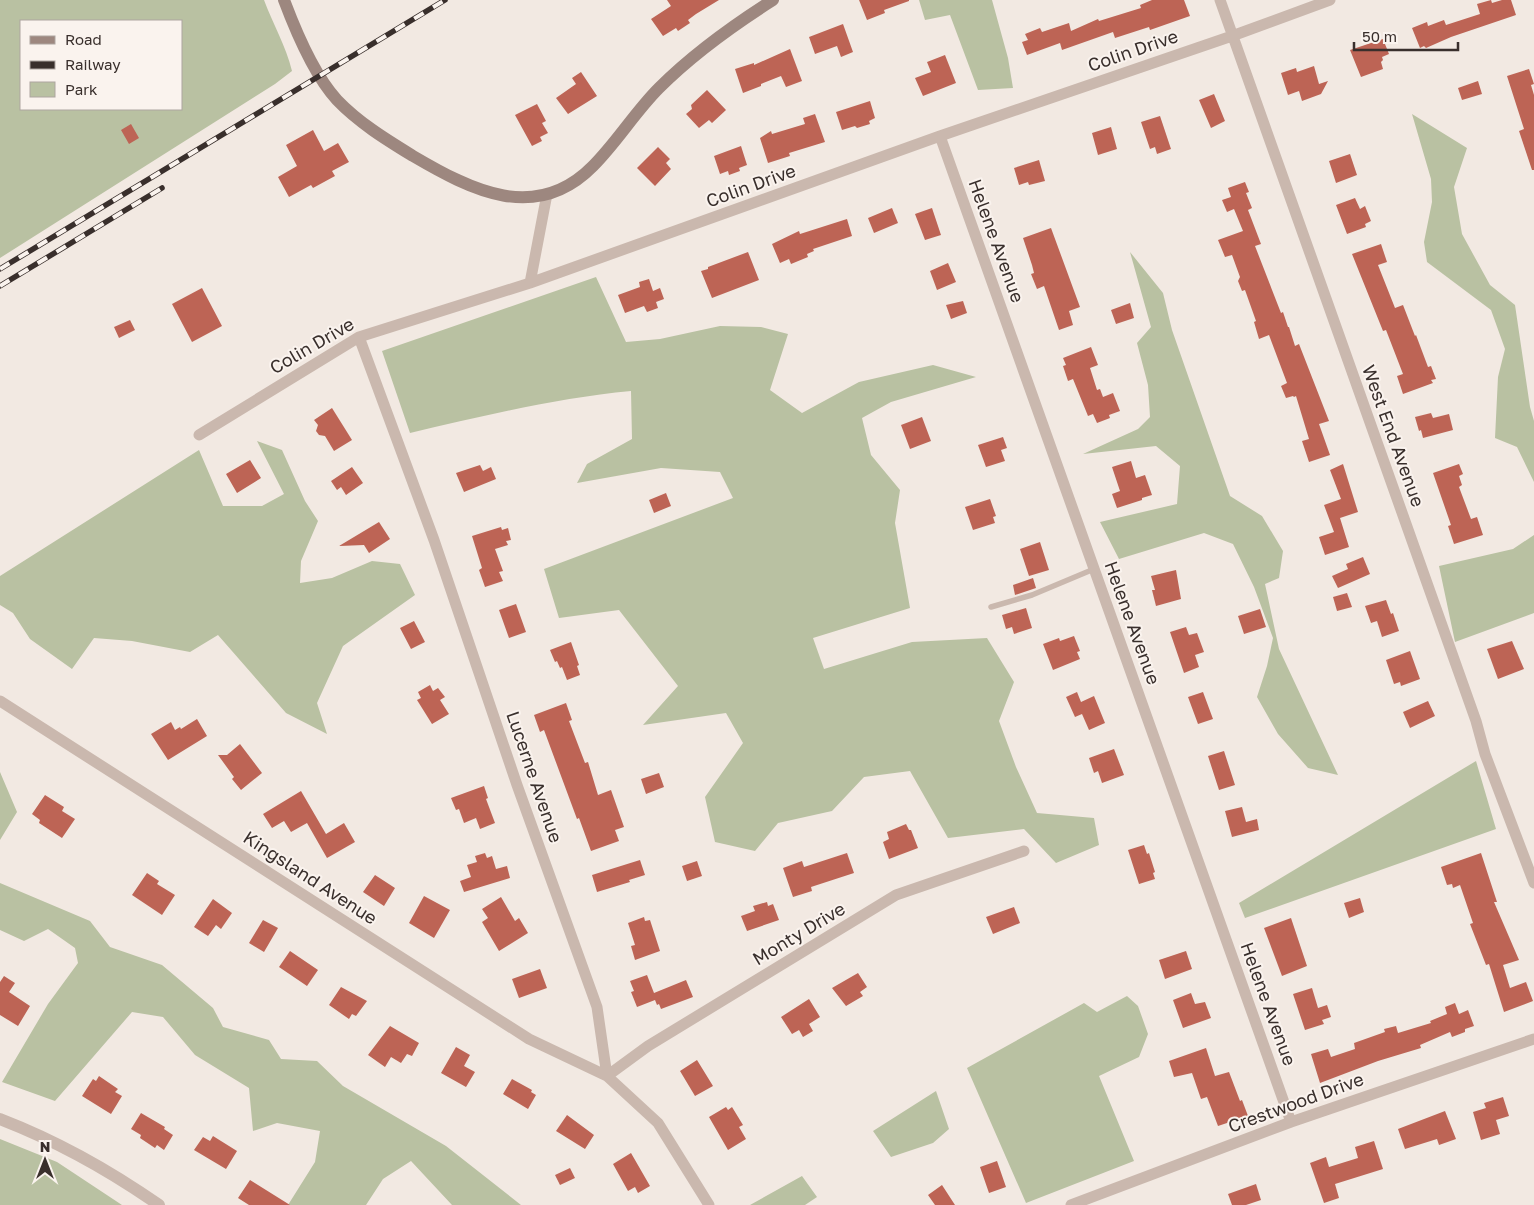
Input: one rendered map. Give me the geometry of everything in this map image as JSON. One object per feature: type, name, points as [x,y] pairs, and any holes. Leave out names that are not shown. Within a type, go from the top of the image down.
[{"type":"main road","points":[[284,0],[311,61],[336,99],[363,123],[413,156],[471,187],[504,197],[527,197],[546,194],[575,181],[592,167],[664,83],[690,59],[733,25],[772,0]]},
{"type":"street","name":"West End Avenue","points":[[1220,0],[1476,721],[1485,754],[1534,883]]},
{"type":"street","name":"Colin Drive","points":[[199,435],[359,337],[530,283],[940,136],[1232,36],[1330,0]]},
{"type":"street","name":"Helene Avenue","points":[[940,136],[1291,1122]]},
{"type":"street","points":[[530,283],[546,194]]},
{"type":"street","name":"Lucerne Avenue","points":[[359,337],[434,540],[517,785],[597,1007],[607,1076]]},
{"type":"street","name":"Kingsland Avenue","points":[[0,701],[529,1039],[607,1076]]},
{"type":"street","name":"Monty Drive","points":[[607,1076],[648,1046],[896,895],[1024,851]]},
{"type":"street","name":"Crestwood Drive","points":[[1071,1205],[1291,1122],[1534,1039]]},
{"type":"street","points":[[607,1076],[658,1123],[709,1205]]},
{"type":"street","points":[[0,1119],[90,1160],[159,1205]]},
{"type":"lane","points":[[991,607],[1032,595],[1094,569]]},
{"type":"green space","points":[[0,0],[264,0],[283,44],[292,71],[275,84],[0,258]]},
{"type":"green space","points":[[919,0],[992,0],[1008,58],[1013,88],[978,90],[950,15],[925,20]]},
{"type":"green space","points":[[1412,114],[1467,148],[1454,187],[1462,234],[1490,285],[1515,305],[1530,407],[1534,421],[1534,482],[1517,447],[1495,438],[1498,377],[1505,349],[1491,310],[1427,262],[1424,242],[1432,202],[1431,179]]},
{"type":"green space","points":[[1130,252],[1163,293],[1172,330],[1230,496],[1262,516],[1283,551],[1279,578],[1265,584],[1279,649],[1338,775],[1308,768],[1278,734],[1257,697],[1267,666],[1273,638],[1254,587],[1233,544],[1204,533],[1119,559],[1100,522],[1177,504],[1180,466],[1156,446],[1083,454],[1138,429],[1150,417],[1148,385],[1137,343],[1151,327]]},
{"type":"green space","points":[[596,277],[626,342],[660,339],[720,326],[761,327],[788,334],[770,390],[802,413],[859,382],[933,365],[976,377],[891,402],[862,418],[871,455],[900,490],[895,523],[910,608],[813,638],[824,669],[912,642],[987,638],[1014,682],[999,721],[1016,767],[1037,813],[1094,818],[1099,845],[1056,863],[1024,829],[948,838],[910,771],[864,777],[832,811],[778,823],[755,851],[715,842],[705,797],[743,743],[726,713],[643,725],[678,686],[619,610],[559,618],[544,569],[733,498],[720,472],[661,468],[577,483],[587,464],[632,439],[631,391],[548,403],[410,433],[382,351]]},
{"type":"green space","points":[[257,441],[282,450],[305,501],[318,521],[301,561],[300,583],[332,578],[372,561],[400,564],[415,595],[343,646],[317,703],[327,734],[286,713],[218,635],[190,652],[132,641],[94,638],[72,669],[30,639],[13,613],[0,605],[0,576],[199,450],[223,506],[262,506],[284,494]]},
{"type":"green space","points":[[1534,535],[1534,613],[1455,642],[1439,566],[1513,549]]},
{"type":"green space","points":[[1476,761],[1496,829],[1245,918],[1239,903]]},
{"type":"green space","points":[[0,772],[17,812],[0,840]]},
{"type":"green space","points":[[0,883],[90,921],[110,947],[162,965],[213,1008],[223,1027],[269,1040],[281,1059],[317,1061],[343,1086],[446,1146],[521,1205],[452,1205],[411,1161],[383,1179],[366,1205],[288,1205],[315,1162],[320,1131],[277,1123],[253,1131],[249,1088],[195,1055],[163,1017],[132,1012],[55,1101],[2,1082],[48,1004],[78,963],[75,948],[48,929],[24,941],[0,930]]},
{"type":"green space","points":[[1127,996],[1138,1006],[1148,1034],[1139,1057],[1099,1076],[1134,1161],[1026,1203],[967,1068],[1084,1003],[1097,1012]]},
{"type":"green space","points":[[936,1091],[949,1129],[933,1143],[891,1157],[873,1131]]},
{"type":"green space","points":[[0,1139],[57,1162],[122,1205],[0,1205]]},
{"type":"green space","points":[[802,1176],[817,1197],[805,1205],[750,1205]]},
{"type":"building","points":[[667,0],[719,0],[688,20],[690,23],[678,31],[676,28],[663,36],[651,19],[671,6]]},
{"type":"building","points":[[859,0],[909,1],[884,10],[885,13],[867,20]]},
{"type":"building","points":[[1152,0],[1184,0],[1190,16],[1150,30],[1149,27],[1115,38],[1113,32],[1062,50],[1060,43],[1027,55],[1022,42],[1028,40],[1025,34],[1040,28],[1042,32],[1069,23],[1071,31],[1098,19],[1099,21],[1141,8],[1140,5]]},
{"type":"building","points":[[1491,0],[1492,3],[1511,0],[1516,15],[1451,37],[1426,48],[1424,46],[1420,48],[1412,28],[1427,22],[1428,26],[1444,20],[1446,25],[1480,14],[1477,4]]},
{"type":"building","points":[[843,24],[853,52],[841,57],[837,46],[815,54],[809,37]]},
{"type":"building","points":[[1383,39],[1389,54],[1382,57],[1383,69],[1361,77],[1350,50]]},
{"type":"building","points":[[790,49],[802,81],[786,87],[781,76],[743,93],[735,69],[754,63],[754,65]]},
{"type":"building","points":[[945,55],[956,83],[923,96],[915,78],[931,72],[927,62]]},
{"type":"building","points":[[1314,66],[1319,84],[1328,81],[1321,94],[1302,101],[1299,91],[1288,95],[1281,73],[1296,68],[1297,72]]},
{"type":"building","points":[[1529,69],[1534,84],[1531,85],[1534,95],[1534,170],[1532,170],[1519,131],[1524,129],[1507,76]]},
{"type":"building","points":[[581,72],[597,96],[568,114],[556,98],[576,84],[572,78]]},
{"type":"building","points":[[1478,81],[1482,94],[1462,100],[1458,88]]},
{"type":"building","points":[[707,90],[726,110],[712,123],[709,120],[699,128],[686,114],[692,109],[691,105]]},
{"type":"building","points":[[1214,94],[1225,121],[1211,128],[1199,100]]},
{"type":"building","points":[[870,101],[875,118],[869,121],[870,124],[842,130],[836,112]]},
{"type":"building","points":[[537,104],[546,121],[542,123],[548,133],[540,137],[542,141],[532,146],[515,115]]},
{"type":"building","points":[[815,114],[825,142],[789,153],[790,156],[768,163],[760,138],[771,131],[772,134],[805,124],[803,118]]},
{"type":"building","points":[[1160,116],[1171,149],[1157,154],[1155,147],[1150,149],[1141,122]]},
{"type":"building","points":[[131,124],[139,138],[129,144],[121,130]]},
{"type":"building","points":[[1111,127],[1117,149],[1098,155],[1092,133]]},
{"type":"building","points":[[313,130],[324,151],[338,143],[349,162],[332,171],[335,176],[313,188],[311,185],[289,197],[278,177],[297,166],[286,145]]},
{"type":"building","points":[[741,146],[747,165],[739,168],[740,171],[729,175],[728,171],[720,174],[714,156]]},
{"type":"building","points":[[658,147],[670,159],[666,163],[671,169],[655,186],[637,168]]},
{"type":"building","points":[[1350,154],[1357,175],[1336,183],[1329,161]]},
{"type":"building","points":[[1039,160],[1045,181],[1029,185],[1028,182],[1019,185],[1014,168]]},
{"type":"building","points":[[1245,182],[1249,192],[1246,193],[1252,208],[1248,210],[1261,244],[1255,246],[1295,346],[1299,344],[1329,421],[1319,424],[1330,455],[1309,462],[1302,441],[1309,439],[1296,396],[1286,398],[1281,386],[1287,383],[1269,335],[1259,339],[1254,322],[1256,321],[1245,290],[1242,291],[1238,281],[1240,277],[1232,255],[1225,257],[1218,240],[1243,231],[1234,209],[1227,212],[1222,200],[1231,197],[1228,188]]},
{"type":"building","points":[[1355,198],[1360,209],[1365,206],[1371,221],[1365,224],[1366,227],[1347,234],[1336,205]]},
{"type":"building","points":[[892,208],[898,223],[874,233],[868,218]]},
{"type":"building","points":[[932,208],[941,235],[925,240],[915,214]]},
{"type":"building","points":[[847,219],[852,236],[813,249],[814,251],[807,254],[808,257],[791,264],[789,259],[780,263],[772,244],[799,231],[800,234]]},
{"type":"building","points":[[1051,228],[1080,307],[1069,311],[1073,325],[1059,330],[1044,286],[1037,289],[1031,274],[1034,273],[1023,238]]},
{"type":"building","points":[[1381,244],[1387,262],[1378,265],[1395,308],[1403,305],[1428,367],[1431,366],[1436,379],[1431,380],[1433,383],[1403,394],[1397,376],[1403,374],[1386,330],[1383,331],[1352,254]]},
{"type":"building","points":[[748,252],[759,280],[712,298],[701,271]]},
{"type":"building","points":[[948,263],[956,282],[937,290],[930,271]]},
{"type":"building","points":[[649,279],[653,291],[660,288],[664,299],[656,302],[658,308],[647,312],[644,306],[625,313],[618,295],[640,287],[639,282]]},
{"type":"building","points":[[202,288],[222,326],[192,342],[172,304]]},
{"type":"building","points":[[963,301],[967,313],[951,319],[946,305]]},
{"type":"building","points":[[1130,303],[1134,318],[1116,324],[1111,310]]},
{"type":"building","points":[[130,320],[135,330],[119,338],[114,327]]},
{"type":"building","points":[[1091,347],[1098,365],[1090,368],[1097,390],[1100,389],[1103,397],[1113,393],[1120,411],[1109,415],[1110,418],[1097,423],[1093,414],[1088,416],[1073,379],[1068,381],[1063,366],[1066,365],[1063,358]]},
{"type":"building","points":[[332,408],[352,440],[334,451],[325,436],[319,435],[316,431],[318,425],[314,420]]},
{"type":"building","points":[[1431,413],[1433,418],[1449,414],[1453,430],[1423,438],[1415,417]]},
{"type":"building","points":[[922,417],[931,441],[910,449],[901,425]]},
{"type":"building","points":[[1003,437],[1007,448],[1001,450],[1005,461],[986,467],[978,445]]},
{"type":"building","points":[[250,460],[261,478],[237,493],[226,474]]},
{"type":"building","points":[[1131,461],[1136,478],[1145,475],[1152,495],[1117,508],[1112,494],[1120,491],[1112,467]]},
{"type":"building","points":[[1343,464],[1358,512],[1340,518],[1349,547],[1325,555],[1319,537],[1334,532],[1324,505],[1341,499],[1330,470]]},
{"type":"building","points":[[1459,464],[1463,474],[1459,476],[1462,485],[1459,487],[1471,519],[1477,517],[1483,535],[1454,544],[1448,526],[1451,525],[1433,473]]},
{"type":"building","points":[[480,465],[483,471],[491,467],[496,479],[464,492],[456,473]]},
{"type":"building","points":[[352,467],[363,483],[346,495],[341,487],[337,490],[331,481]]},
{"type":"building","points":[[666,493],[671,506],[654,513],[649,500]]},
{"type":"building","points":[[990,499],[996,516],[993,517],[995,523],[973,530],[965,507]]},
{"type":"building","points":[[379,522],[390,539],[369,553],[364,545],[339,546]]},
{"type":"building","points":[[501,527],[502,530],[508,528],[511,540],[506,541],[508,545],[495,549],[503,571],[499,572],[503,581],[485,587],[479,570],[482,568],[472,536]]},
{"type":"building","points":[[1040,542],[1049,570],[1029,576],[1020,549]]},
{"type":"building","points":[[1363,557],[1370,574],[1338,588],[1332,576],[1348,569],[1346,564]]},
{"type":"building","points":[[1176,570],[1181,599],[1156,606],[1152,590],[1155,590],[1151,576]]},
{"type":"building","points":[[1033,578],[1036,588],[1015,595],[1013,585]]},
{"type":"building","points":[[1347,593],[1352,607],[1337,611],[1333,597]]},
{"type":"building","points":[[1386,600],[1399,631],[1382,637],[1377,621],[1371,623],[1365,606]]},
{"type":"building","points":[[516,604],[526,632],[509,638],[499,610]]},
{"type":"building","points":[[1026,608],[1032,628],[1014,634],[1012,627],[1006,629],[1002,615]]},
{"type":"building","points":[[1260,609],[1266,627],[1244,634],[1238,616]]},
{"type":"building","points":[[414,621],[425,642],[411,649],[400,628]]},
{"type":"building","points":[[1186,627],[1189,635],[1197,633],[1204,652],[1195,655],[1199,667],[1184,673],[1170,632]]},
{"type":"building","points":[[1074,636],[1080,651],[1077,652],[1080,659],[1053,670],[1043,644],[1059,638],[1060,641]]},
{"type":"building","points":[[1512,641],[1524,669],[1498,679],[1487,649]]},
{"type":"building","points":[[571,642],[579,665],[577,666],[580,675],[567,680],[562,667],[560,668],[557,661],[555,662],[550,650]]},
{"type":"building","points":[[1410,651],[1420,679],[1401,686],[1400,682],[1394,684],[1386,660]]},
{"type":"building","points":[[430,685],[433,691],[438,688],[445,697],[440,700],[449,714],[432,724],[417,700],[421,698],[418,692]]},
{"type":"building","points":[[1077,692],[1081,702],[1094,696],[1105,723],[1089,730],[1082,714],[1075,717],[1066,697]]},
{"type":"building","points":[[1203,692],[1213,719],[1198,724],[1188,697]]},
{"type":"building","points":[[1428,701],[1435,716],[1410,728],[1403,712]]},
{"type":"building","points":[[566,703],[572,720],[569,721],[585,763],[588,762],[598,795],[611,790],[624,827],[615,830],[619,841],[591,851],[544,730],[540,732],[534,715]]},
{"type":"building","points":[[197,719],[207,736],[168,760],[151,734],[171,722],[175,730],[180,727],[181,729]]},
{"type":"building","points":[[240,744],[262,773],[241,790],[218,755],[227,755]]},
{"type":"building","points":[[1114,749],[1124,775],[1102,783],[1098,771],[1094,773],[1089,758]]},
{"type":"building","points":[[1224,751],[1235,785],[1219,790],[1208,756]]},
{"type":"building","points":[[659,773],[664,787],[646,794],[641,779]]},
{"type":"building","points":[[484,786],[488,798],[486,799],[495,823],[480,829],[476,818],[464,823],[459,809],[456,810],[451,798]]},
{"type":"building","points":[[301,791],[326,834],[344,823],[355,842],[327,858],[307,823],[291,832],[284,821],[272,828],[263,814]]},
{"type":"building","points":[[45,795],[64,807],[62,811],[75,819],[62,838],[39,823],[40,820],[32,814]]},
{"type":"building","points":[[1242,807],[1246,822],[1257,819],[1259,830],[1232,837],[1225,811]]},
{"type":"building","points":[[906,824],[909,830],[911,830],[918,848],[889,859],[883,842],[889,839],[887,832]]},
{"type":"building","points":[[1144,845],[1147,854],[1149,853],[1155,872],[1153,873],[1155,879],[1139,884],[1128,850]]},
{"type":"building","points":[[485,853],[487,858],[492,856],[496,869],[507,866],[510,878],[464,892],[460,881],[471,877],[467,865],[477,862],[475,856]]},
{"type":"building","points":[[847,853],[854,873],[811,887],[812,891],[793,897],[783,868],[802,861],[804,867]]},
{"type":"building","points":[[1481,853],[1497,902],[1494,902],[1519,960],[1503,965],[1510,988],[1526,982],[1533,1001],[1504,1012],[1489,964],[1486,965],[1470,924],[1473,923],[1460,885],[1453,888],[1452,884],[1447,885],[1441,867]]},
{"type":"building","points":[[640,860],[645,875],[629,880],[630,882],[597,892],[592,875]]},
{"type":"building","points":[[697,861],[702,876],[687,881],[682,866]]},
{"type":"building","points":[[147,873],[159,881],[157,884],[175,895],[162,915],[132,895]]},
{"type":"building","points":[[375,875],[395,888],[384,906],[363,892]]},
{"type":"building","points":[[424,896],[450,910],[434,938],[409,923]]},
{"type":"building","points":[[501,897],[515,921],[519,918],[528,933],[499,951],[482,922],[488,918],[482,909]]},
{"type":"building","points":[[1360,898],[1364,912],[1349,918],[1344,903]]},
{"type":"building","points":[[213,899],[232,913],[221,929],[216,925],[208,936],[194,927]]},
{"type":"building","points":[[767,902],[768,906],[773,904],[779,920],[747,931],[741,916],[755,911],[753,906]]},
{"type":"building","points":[[1014,907],[1020,923],[993,934],[986,917]]},
{"type":"building","points":[[644,917],[645,921],[650,920],[660,951],[635,960],[631,946],[635,945],[628,923]]},
{"type":"building","points":[[1291,918],[1307,966],[1282,976],[1264,928]]},
{"type":"building","points":[[263,920],[278,928],[264,952],[249,943]]},
{"type":"building","points":[[290,951],[318,970],[307,986],[279,967]]},
{"type":"building","points":[[1186,951],[1192,969],[1165,979],[1159,960]]},
{"type":"building","points":[[540,969],[547,988],[519,998],[512,979]]},
{"type":"building","points":[[858,973],[867,987],[860,992],[863,996],[846,1006],[832,988]]},
{"type":"building","points":[[647,975],[654,993],[686,980],[693,997],[661,1009],[655,1000],[637,1007],[631,992],[634,991],[630,981]]},
{"type":"building","points":[[4,976],[15,983],[9,992],[30,1006],[18,1026],[0,1015],[0,982]]},
{"type":"building","points":[[341,987],[367,1001],[356,1016],[352,1014],[349,1019],[329,1005]]},
{"type":"building","points":[[1312,988],[1318,1008],[1327,1005],[1331,1017],[1322,1020],[1324,1024],[1305,1030],[1293,994]]},
{"type":"building","points":[[1191,993],[1195,1004],[1205,1002],[1211,1018],[1183,1028],[1173,1000]]},
{"type":"building","points":[[809,999],[820,1017],[809,1024],[813,1031],[803,1037],[799,1030],[792,1034],[781,1017]]},
{"type":"building","points":[[1455,1003],[1459,1014],[1468,1010],[1474,1026],[1465,1029],[1465,1032],[1452,1037],[1450,1032],[1420,1045],[1421,1048],[1378,1061],[1320,1083],[1311,1054],[1328,1049],[1331,1057],[1355,1049],[1354,1043],[1385,1032],[1384,1029],[1396,1026],[1398,1033],[1431,1023],[1430,1021],[1447,1014],[1445,1007]]},
{"type":"building","points":[[390,1026],[419,1043],[412,1056],[407,1054],[401,1063],[391,1057],[385,1067],[368,1055]]},
{"type":"building","points":[[456,1047],[470,1055],[464,1066],[475,1072],[466,1087],[441,1073]]},
{"type":"building","points":[[1206,1048],[1215,1076],[1229,1072],[1248,1116],[1218,1126],[1207,1097],[1201,1099],[1192,1073],[1174,1077],[1169,1061]]},
{"type":"building","points":[[697,1060],[713,1086],[695,1096],[680,1071]]},
{"type":"building","points":[[99,1076],[118,1089],[115,1092],[122,1096],[111,1114],[82,1096],[93,1079],[96,1081]]},
{"type":"building","points":[[512,1079],[532,1090],[531,1092],[536,1095],[528,1109],[503,1094]]},
{"type":"building","points":[[1503,1097],[1509,1116],[1496,1120],[1500,1134],[1481,1140],[1473,1112],[1486,1108],[1484,1103]]},
{"type":"building","points":[[726,1107],[728,1110],[732,1107],[743,1125],[739,1127],[746,1139],[728,1150],[709,1117]]},
{"type":"building","points":[[1445,1111],[1456,1139],[1439,1145],[1437,1139],[1405,1149],[1398,1129]]},
{"type":"building","points":[[141,1113],[165,1127],[164,1129],[173,1135],[164,1150],[157,1145],[155,1148],[140,1138],[141,1135],[131,1129]]},
{"type":"building","points":[[567,1115],[594,1135],[585,1149],[556,1131]]},
{"type":"building","points":[[213,1136],[237,1151],[226,1169],[194,1150],[203,1137],[210,1141]]},
{"type":"building","points":[[1374,1141],[1383,1169],[1335,1184],[1339,1198],[1324,1203],[1310,1163],[1326,1157],[1329,1167],[1358,1158],[1355,1147]]},
{"type":"building","points":[[631,1153],[650,1186],[638,1193],[635,1187],[628,1191],[613,1164]]},
{"type":"building","points":[[997,1161],[1006,1187],[989,1193],[980,1167]]},
{"type":"building","points":[[570,1168],[575,1178],[560,1185],[555,1175]]},
{"type":"building","points":[[250,1180],[290,1205],[249,1205],[238,1198]]},
{"type":"building","points":[[1256,1184],[1261,1200],[1246,1205],[1232,1205],[1228,1194]]},
{"type":"building","points":[[942,1185],[955,1205],[935,1205],[928,1195]]},
{"type":"railway","points":[[0,269],[445,0]]},
{"type":"railway","points":[[0,286],[162,188]]}]
